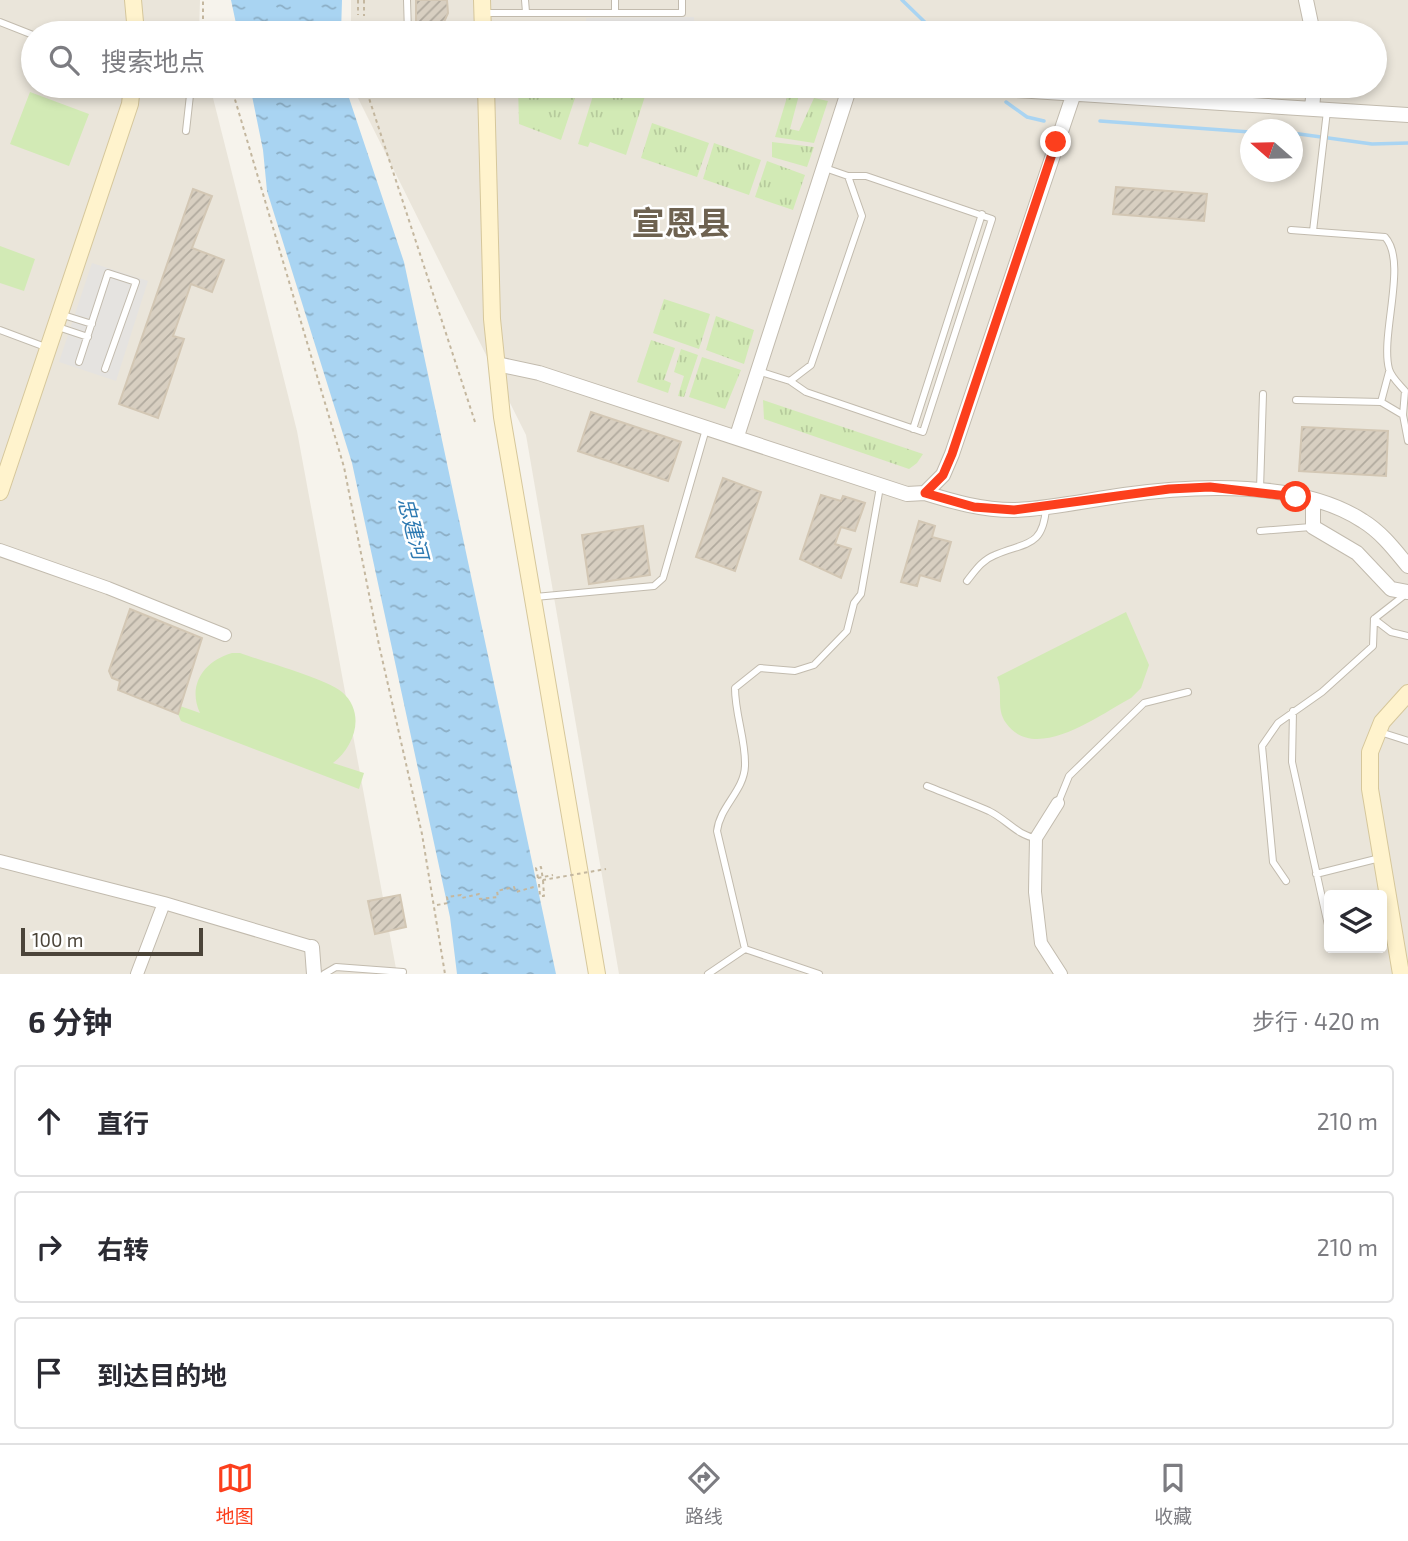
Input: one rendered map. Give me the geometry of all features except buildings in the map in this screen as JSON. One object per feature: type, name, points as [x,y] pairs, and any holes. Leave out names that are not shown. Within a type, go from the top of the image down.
[{"type":"main road","points":[[133,0],[135,21]]},
{"type":"main road","points":[[0,492],[50,348],[131,98]]},
{"type":"main road","points":[[485,98],[492,319],[502,418],[597,974]]},
{"type":"main road","points":[[1401,974],[1370,789],[1370,752],[1382,722],[1408,693]]},
{"type":"street","points":[[1306,0],[1310,21]]},
{"type":"street","points":[[737,436],[846,98]]},
{"type":"street","points":[[925,493],[943,475],[952,454],[1072,98]]},
{"type":"street","points":[[1151,98],[1408,115]]},
{"type":"street","points":[[1317,98],[1319,109]]},
{"type":"street","points":[[497,364],[539,373],[907,494],[925,493],[974,507],[1014,510],[1169,489],[1210,487],[1260,491],[1319,502],[1363,520],[1385,538],[1408,566]]},
{"type":"street","points":[[1319,502],[1313,527],[1357,553],[1391,589],[1408,592]]},
{"type":"street","points":[[0,550],[108,587],[225,635]]},
{"type":"street","points":[[1058,803],[1036,838],[1035,892],[1041,943],[1061,974]]},
{"type":"street","points":[[0,861],[164,903],[312,947],[314,974]]},
{"type":"street","points":[[137,974],[164,903]]},
{"type":"lane","points":[[407,0],[408,21]]},
{"type":"lane","points":[[525,0],[526,12]]},
{"type":"lane","points":[[615,0],[615,13]]},
{"type":"lane","points":[[482,6],[526,12],[682,13],[682,0]]},
{"type":"lane","points":[[0,22],[21,30]]},
{"type":"lane","points":[[186,131],[190,98]]},
{"type":"lane","points":[[1313,231],[1324,130],[1319,109]]},
{"type":"lane","points":[[758,371],[790,382],[806,392],[923,432],[992,219],[866,176],[848,176],[825,168]]},
{"type":"lane","points":[[790,382],[811,365],[862,216],[848,176]]},
{"type":"lane","points":[[913,429],[982,214]]},
{"type":"lane","points":[[1291,230],[1385,237],[1392,245],[1395,260],[1387,348],[1389,372],[1381,402]]},
{"type":"lane","points":[[79,362],[108,273],[136,282],[105,369]]},
{"type":"lane","points":[[58,321],[92,324]]},
{"type":"lane","points":[[58,321],[88,337]]},
{"type":"lane","points":[[0,330],[50,348]]},
{"type":"lane","points":[[1389,372],[1405,391],[1404,415],[1408,441]]},
{"type":"lane","points":[[1260,491],[1263,394]]},
{"type":"lane","points":[[1296,400],[1381,402],[1404,415]]},
{"type":"lane","points":[[533,597],[654,586],[663,578],[706,427]]},
{"type":"lane","points":[[745,948],[717,831],[719,816],[741,784],[745,766],[735,711],[735,688],[760,668],[795,671],[814,665],[847,631],[854,603],[861,594],[880,485]]},
{"type":"lane","points":[[967,581],[981,563],[994,555],[1023,547],[1035,539],[1045,527],[1046,506]]},
{"type":"lane","points":[[1260,531],[1313,527]]},
{"type":"lane","points":[[1286,881],[1273,862],[1262,746],[1278,723],[1322,692],[1373,646],[1374,619],[1408,592]]},
{"type":"lane","points":[[1374,619],[1391,632],[1408,636]]},
{"type":"lane","points":[[1058,803],[1069,776],[1144,703],[1188,692]]},
{"type":"lane","points":[[1293,711],[1292,762],[1324,908]]},
{"type":"lane","points":[[1378,732],[1408,741]]},
{"type":"lane","points":[[927,786],[998,816],[1024,837],[1036,838]]},
{"type":"lane","points":[[1316,874],[1381,857]]},
{"type":"lane","points":[[708,974],[745,948]]},
{"type":"lane","points":[[745,948],[819,974]]},
{"type":"lane","points":[[324,974],[335,967],[403,972]]},
{"type":"path","points":[[202,21],[203,0]]},
{"type":"path","points":[[358,0],[358,15]]},
{"type":"path","points":[[364,0],[364,16]]},
{"type":"path","points":[[235,98],[344,467],[436,905],[445,974]]},
{"type":"path","points":[[369,98],[475,422]]},
{"type":"path","points":[[436,905],[448,903],[447,897],[461,895],[462,898],[480,894],[480,899],[498,897],[497,891],[514,887],[516,892],[538,885],[540,896],[544,896],[543,880],[541,867],[536,868],[538,878],[553,875]]},
{"type":"path","points":[[543,880],[606,869]]},
{"type":"shaded area","points":[[0,0],[200,0],[199,21],[21,21],[21,98],[213,98],[297,431],[397,974],[0,974]]},
{"type":"shaded area","points":[[351,0],[1408,0],[1408,974],[619,974],[526,435],[358,98],[1387,98],[1387,21],[351,21]]},
{"type":"shaded area","points":[[694,17],[694,21],[586,21],[586,18]]},
{"type":"shaded area","points":[[92,263],[148,281],[116,381],[59,362]]},
{"type":"green space","points":[[28,98],[46,98],[89,114],[69,166],[10,144]]},
{"type":"green space","points":[[518,98],[575,98],[561,140],[519,124]]},
{"type":"green space","points":[[592,98],[644,98],[626,155],[590,142],[588,147],[578,144]]},
{"type":"green space","points":[[787,98],[798,98],[790,129],[799,131],[814,98],[828,101],[814,143],[775,137]]},
{"type":"green space","points":[[652,123],[709,143],[697,177],[641,158]]},
{"type":"green space","points":[[772,142],[814,147],[807,167],[772,157]]},
{"type":"green space","points":[[714,143],[761,160],[749,195],[703,179]]},
{"type":"green space","points":[[767,161],[805,175],[793,210],[755,197]]},
{"type":"green space","points":[[0,246],[35,259],[24,291],[0,283]]},
{"type":"green space","points":[[664,299],[710,314],[699,349],[653,333]]},
{"type":"green space","points":[[716,316],[754,330],[744,364],[706,350]]},
{"type":"green space","points":[[651,340],[675,348],[664,380],[671,383],[668,393],[637,382]]},
{"type":"green space","points":[[681,349],[698,355],[684,397],[678,396],[684,376],[674,372]]},
{"type":"green space","points":[[702,357],[741,370],[725,409],[689,397]]},
{"type":"green space","points":[[763,400],[923,454],[909,469],[764,419]]},
{"type":"green space","points":[[1126,612],[1149,665],[1141,688],[1131,698],[1085,724],[1050,738],[1033,739],[1018,734],[1006,723],[1001,712],[997,677]]},
{"type":"green space","points":[[232,653],[240,653],[309,676],[342,692],[354,710],[355,729],[347,748],[333,763],[364,773],[359,789],[181,721],[178,714],[180,706],[200,713],[196,703],[197,684],[206,668]]},
{"type":"water","points":[[231,0],[342,0],[341,21],[235,21]]},
{"type":"water","name":"忠建河","points":[[252,98],[349,98],[404,262],[556,974],[457,974],[450,917],[352,463],[267,191],[263,150]]},
{"type":"waterway","points":[[902,0],[924,21]]},
{"type":"waterway","points":[[1006,102],[1027,117],[1044,121]]},
{"type":"waterway","points":[[1100,121],[1240,131]]},
{"type":"waterway","points":[[1303,135],[1372,144],[1408,143]]},
{"type":"district","name":"宣恩县","points":[[681,222]]},
{"type":"route","points":[[1056,142],[952,454],[943,475],[925,493],[974,507],[1014,510],[1169,489],[1210,487],[1296,497]]}]
